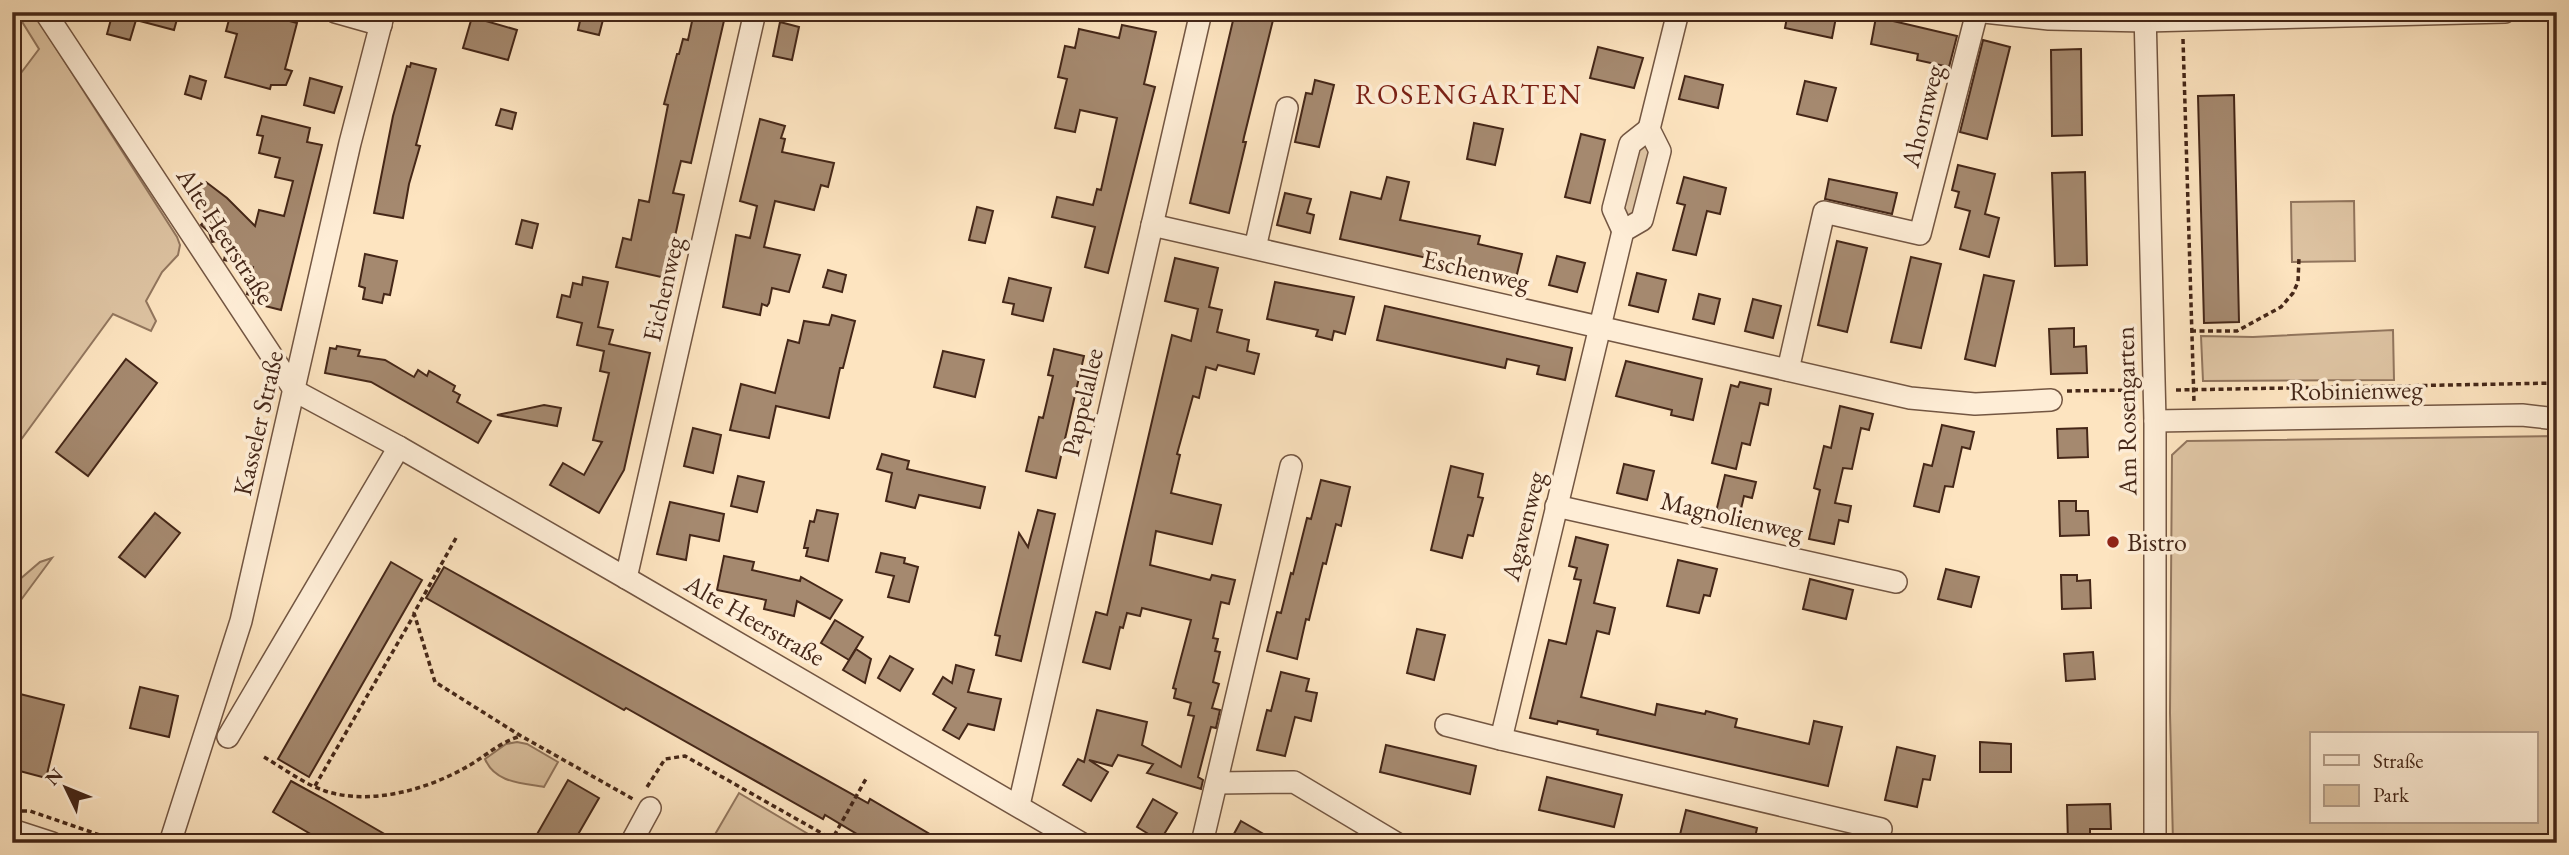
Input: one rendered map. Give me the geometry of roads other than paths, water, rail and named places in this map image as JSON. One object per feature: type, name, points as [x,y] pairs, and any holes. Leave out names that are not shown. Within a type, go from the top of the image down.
[{"type":"street","name":"Alte Heerstraße","points":[[45,12],[295,391],[399,447],[1081,843]]},
{"type":"street","points":[[335,12],[382,18]]},
{"type":"street","name":"Eichenweg","points":[[626,578],[755,12]]},
{"type":"street","name":"Pappelallee","points":[[1019,805],[1201,12]]},
{"type":"street","points":[[1601,327],[1623,231],[1613,209],[1630,144],[1649,129],[1678,12]]},
{"type":"street","name":"Ahornweg","points":[[1788,370],[1825,212],[1920,234],[1978,12]]},
{"type":"street","points":[[1984,12],[2049,19],[2145,17],[2183,20],[2505,12]]},
{"type":"street","name":"Am Rosengarten","points":[[2145,17],[2155,390],[2155,843]]},
{"type":"street","name":"Kasseler Straße","points":[[170,843],[241,621],[349,143],[382,18]]},
{"type":"street","points":[[1255,248],[1287,108]]},
{"type":"street","points":[[1623,231],[1642,220],[1660,150],[1649,129]]},
{"type":"street","name":"Eschenweg","points":[[1152,225],[1910,398],[1975,404],[2051,400]]},
{"type":"street","name":"Agavenweg","points":[[1501,739],[1601,327]]},
{"type":"street","name":"Robinienweg","points":[[2155,421],[2522,415],[2557,419]]},
{"type":"street","points":[[228,737],[399,447]]},
{"type":"street","points":[[1202,843],[1291,466]]},
{"type":"street","name":"Magnolienweg","points":[[1556,506],[1896,582]]},
{"type":"street","points":[[1446,724],[1881,829]]},
{"type":"street","points":[[1217,783],[1294,782],[1396,843]]},
{"type":"street","points":[[631,843],[644,805]]},
{"type":"street","points":[[14,820],[52,843]]},
{"type":"place","name":"Bistro","points":[[2113,542]]},
{"type":"district","name":"ROSENGARTEN","points":[[1469,94]]}]
